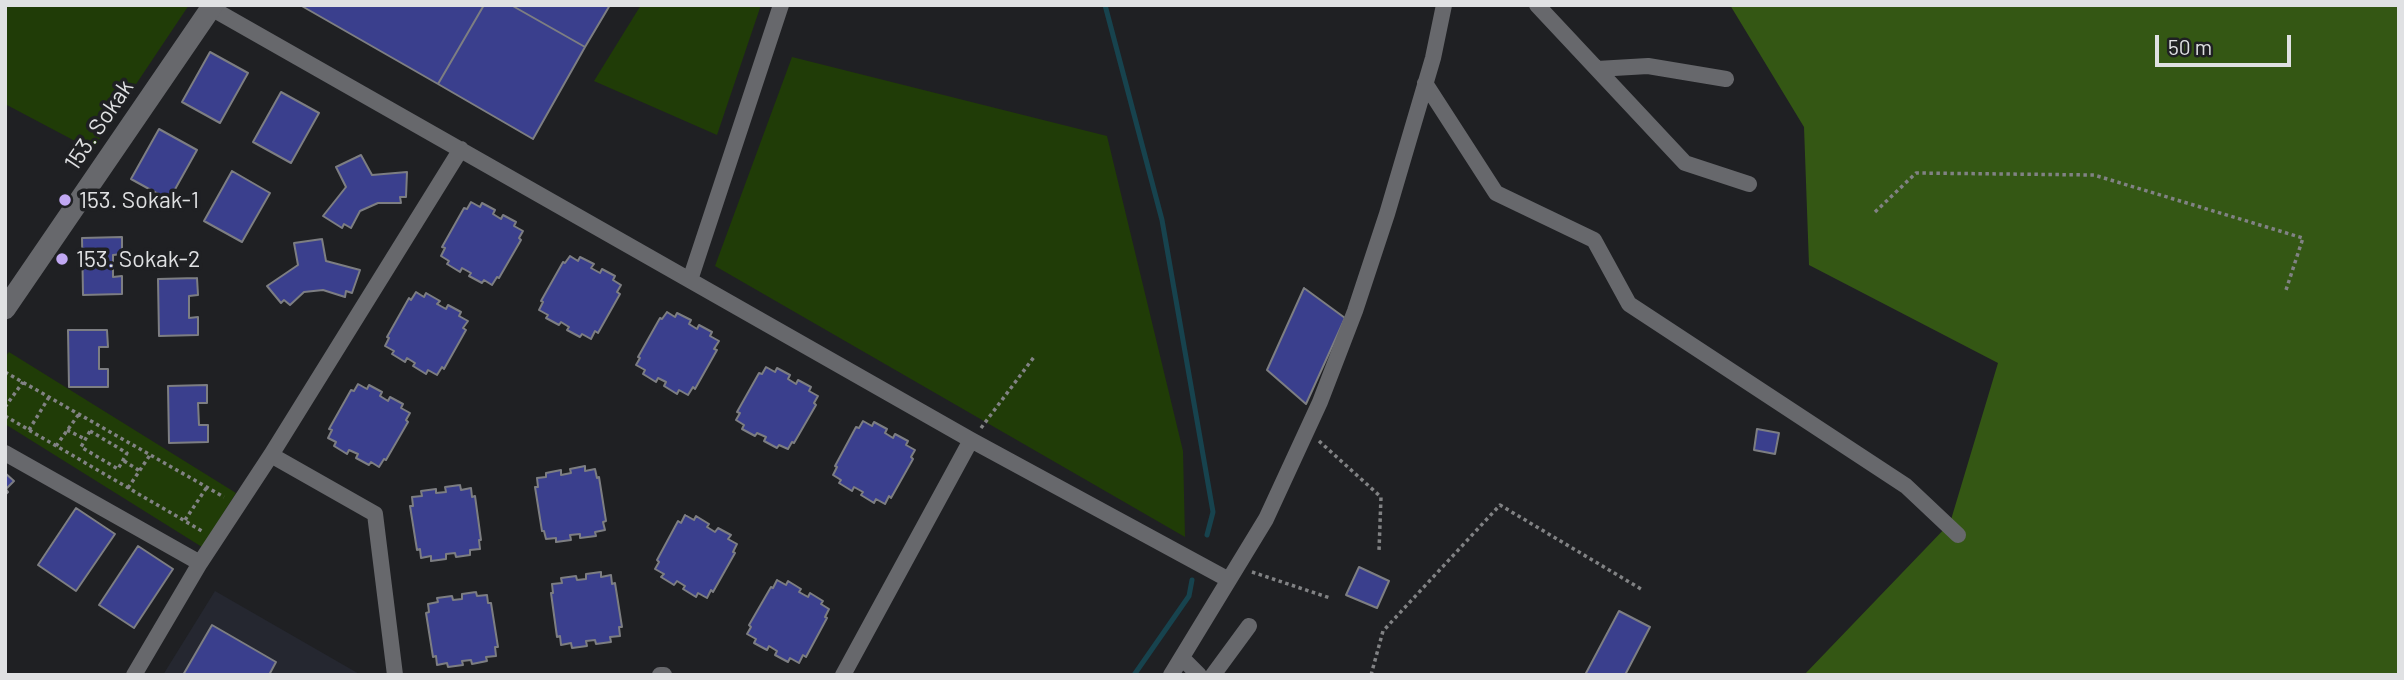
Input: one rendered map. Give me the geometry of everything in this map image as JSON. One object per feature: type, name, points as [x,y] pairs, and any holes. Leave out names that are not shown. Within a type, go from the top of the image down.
[{"type":"street","points":[[690,280],[781,5]]},
{"type":"street","points":[[1171,675],[1266,519],[1307,431],[1355,310],[1387,214],[1425,83],[1444,5]]},
{"type":"street","points":[[1537,5],[1685,163],[1749,184]]},
{"type":"street","points":[[212,6],[971,440],[1233,574]]},
{"type":"street","name":"153. Sokak","points":[[5,309],[212,6]]},
{"type":"street","points":[[1597,69],[1648,66],[1726,79]]},
{"type":"street","points":[[1425,83],[1496,193],[1594,240],[1629,304],[1906,486],[1958,535]]},
{"type":"street","points":[[134,675],[201,563],[461,149]]},
{"type":"street","points":[[843,675],[971,440]]},
{"type":"street","points":[[5,453],[201,563]]},
{"type":"street","points":[[271,455],[375,514],[395,675]]},
{"type":"street","points":[[1213,675],[1249,625]]},
{"type":"street","points":[[1182,658],[1199,675]]},
{"type":"path","points":[[1875,212],[1916,173],[2094,176],[2303,238],[2286,290]]},
{"type":"path","points":[[971,440],[1034,357]]},
{"type":"path","points":[[5,372],[238,505]]},
{"type":"path","points":[[5,407],[23,382]]},
{"type":"path","points":[[29,429],[49,397]]},
{"type":"path","points":[[56,446],[79,414]]},
{"type":"path","points":[[5,416],[216,540]]},
{"type":"path","points":[[67,430],[85,439]]},
{"type":"path","points":[[90,431],[108,442],[127,453],[118,469],[81,447],[90,431]]},
{"type":"path","points":[[1307,431],[1381,497],[1379,551]]},
{"type":"path","points":[[108,442],[114,434]]},
{"type":"path","points":[[128,488],[150,455]]},
{"type":"path","points":[[93,467],[100,459]]},
{"type":"path","points":[[123,460],[140,471]]},
{"type":"path","points":[[184,521],[207,487]]},
{"type":"path","points":[[1371,675],[1383,631],[1500,505],[1642,589]]},
{"type":"path","points":[[1233,574],[1330,597]]},
{"type":"shaded area","points":[[215,591],[361,675],[163,675]]},
{"type":"green space","points":[[5,5],[189,5],[92,150],[5,104]]},
{"type":"green space","points":[[641,5],[761,5],[717,135],[594,81]]},
{"type":"green space","points":[[1730,5],[2399,5],[2399,675],[1804,675],[1950,523],[1998,363],[1809,265],[1804,127]]},
{"type":"green space","points":[[792,57],[1107,136],[1183,451],[1185,537],[715,266]]},
{"type":"green space","points":[[9,352],[236,493],[202,547],[5,424],[5,357]]},
{"type":"building","points":[[300,5],[484,5],[438,84]]},
{"type":"building","points":[[484,5],[511,5],[585,47],[533,139],[438,84]]},
{"type":"building","points":[[511,5],[610,5],[585,47]]},
{"type":"building","points":[[210,52],[248,73],[220,123],[182,102]]},
{"type":"building","points":[[281,92],[319,113],[291,163],[253,142]]},
{"type":"building","points":[[159,129],[197,150],[169,200],[131,179]]},
{"type":"building","points":[[361,155],[372,175],[407,172],[406,197],[400,197],[401,203],[378,203],[360,211],[351,228],[344,224],[342,228],[323,216],[346,187],[336,167]]},
{"type":"building","points":[[232,171],[270,193],[242,242],[204,221]]},
{"type":"building","points":[[471,202],[480,207],[482,203],[495,210],[493,214],[501,219],[503,215],[516,222],[514,226],[523,231],[519,238],[521,240],[492,285],[469,276],[471,273],[462,268],[460,272],[447,264],[449,261],[441,256],[445,248],[442,247],[464,208],[467,209]]},
{"type":"building","points":[[122,237],[122,254],[113,255],[113,277],[122,276],[122,294],[83,295],[82,238]]},
{"type":"building","points":[[322,239],[326,261],[360,270],[352,293],[346,291],[345,297],[323,290],[304,292],[290,305],[284,300],[281,303],[267,286],[298,265],[294,243]]},
{"type":"building","points":[[570,256],[578,261],[580,257],[594,264],[591,268],[600,273],[602,269],[615,276],[613,280],[621,285],[617,292],[620,294],[598,333],[595,331],[591,339],[567,330],[569,327],[546,318],[548,315],[539,310],[543,302],[541,301],[563,262]]},
{"type":"building","points":[[197,278],[198,295],[189,296],[189,318],[198,317],[198,335],[159,336],[158,279]]},
{"type":"building","points":[[1304,288],[1345,318],[1306,404],[1267,370]]},
{"type":"building","points":[[416,292],[424,297],[426,293],[440,301],[437,304],[446,309],[448,305],[461,312],[459,316],[468,321],[463,328],[466,330],[444,369],[442,367],[437,375],[428,370],[426,374],[413,366],[415,363],[407,358],[405,362],[385,346],[389,338],[387,337],[409,298],[411,300]]},
{"type":"building","points":[[667,312],[675,317],[677,313],[691,320],[689,324],[697,329],[699,325],[712,332],[710,336],[719,341],[714,349],[717,350],[695,389],[693,387],[688,395],[679,390],[677,394],[664,386],[666,382],[658,378],[656,382],[643,374],[645,370],[636,365],[660,318]]},
{"type":"building","points":[[68,330],[107,330],[108,347],[99,347],[99,369],[108,369],[108,387],[69,387]]},
{"type":"building","points":[[766,367],[775,372],[777,368],[790,375],[788,379],[796,384],[798,380],[811,387],[809,391],[818,396],[814,403],[816,405],[788,449],[779,445],[777,448],[764,441],[766,437],[757,433],[755,436],[742,429],[744,425],[736,420],[740,413],[737,412],[759,373],[762,374]]},
{"type":"building","points":[[358,384],[367,389],[369,385],[382,392],[380,396],[388,401],[390,397],[403,404],[401,408],[410,413],[406,420],[408,422],[379,467],[356,458],[358,454],[349,450],[347,454],[334,446],[336,442],[328,438],[332,430],[329,429],[351,390],[354,391]]},
{"type":"building","points":[[207,385],[207,403],[198,403],[199,425],[208,425],[208,442],[169,443],[168,386]]},
{"type":"building","points":[[863,421],[872,426],[874,422],[887,429],[885,433],[893,438],[895,434],[908,441],[906,445],[915,450],[911,457],[913,459],[885,504],[876,499],[874,503],[854,487],[852,491],[839,483],[841,480],[833,475],[856,427],[859,428]]},
{"type":"building","points":[[1757,429],[1779,433],[1775,454],[1754,450]]},
{"type":"building","points":[[585,466],[585,471],[595,469],[597,478],[599,477],[605,530],[595,532],[596,536],[580,538],[580,534],[570,535],[571,540],[556,542],[556,538],[546,539],[542,531],[535,487],[538,487],[537,478],[561,470],[561,475],[571,473],[570,469]]},
{"type":"building","points":[[5,473],[14,481],[6,489],[8,492],[5,495]]},
{"type":"building","points":[[460,485],[461,490],[471,488],[472,497],[475,496],[480,549],[470,550],[470,555],[456,557],[455,553],[446,554],[446,559],[431,561],[431,556],[421,558],[420,549],[417,550],[410,506],[413,506],[412,497],[422,496],[421,491],[436,489],[436,493],[446,492],[445,487]]},
{"type":"building","points":[[76,508],[115,534],[76,591],[38,565]]},
{"type":"building","points":[[685,515],[694,520],[696,516],[709,524],[707,527],[715,532],[718,528],[731,535],[728,539],[737,544],[733,552],[735,553],[707,598],[698,593],[696,597],[683,589],[685,586],[677,581],[674,585],[661,577],[664,574],[655,569],[678,521],[681,523]]},
{"type":"building","points":[[138,546],[173,569],[134,628],[99,605]]},
{"type":"building","points":[[1359,567],[1389,581],[1377,608],[1346,595]]},
{"type":"building","points":[[601,572],[601,577],[611,575],[612,584],[615,583],[622,627],[619,627],[620,636],[610,637],[611,642],[596,644],[595,640],[586,641],[587,646],[572,648],[571,643],[561,645],[560,636],[557,637],[552,584],[562,583],[561,578],[576,576],[577,580],[586,579],[586,574]]},
{"type":"building","points":[[777,580],[786,585],[788,581],[808,597],[810,593],[823,601],[821,604],[829,609],[806,657],[803,655],[799,663],[790,658],[788,662],[775,655],[777,651],[769,646],[767,650],[754,643],[756,639],[747,634],[751,627],[749,625]]},
{"type":"building","points":[[476,592],[477,596],[487,595],[488,603],[491,603],[498,647],[495,647],[496,656],[486,657],[487,661],[472,664],[471,660],[462,661],[463,665],[437,665],[436,656],[433,657],[426,613],[429,612],[428,604],[438,602],[437,598],[452,596],[453,600],[462,599],[462,594]]},
{"type":"building","points":[[1619,611],[1650,627],[1625,675],[1585,675]]},
{"type":"building","points":[[212,625],[276,662],[269,675],[183,675]]},
{"type":"waterway","points":[[1105,5],[1162,220],[1213,512],[1207,535]]},
{"type":"waterway","points":[[1134,675],[1189,596],[1192,580]]},
{"type":"place","name":"153. Sokak-1","points":[[65,200]]},
{"type":"place","name":"153. Sokak-2","points":[[62,259]]}]
